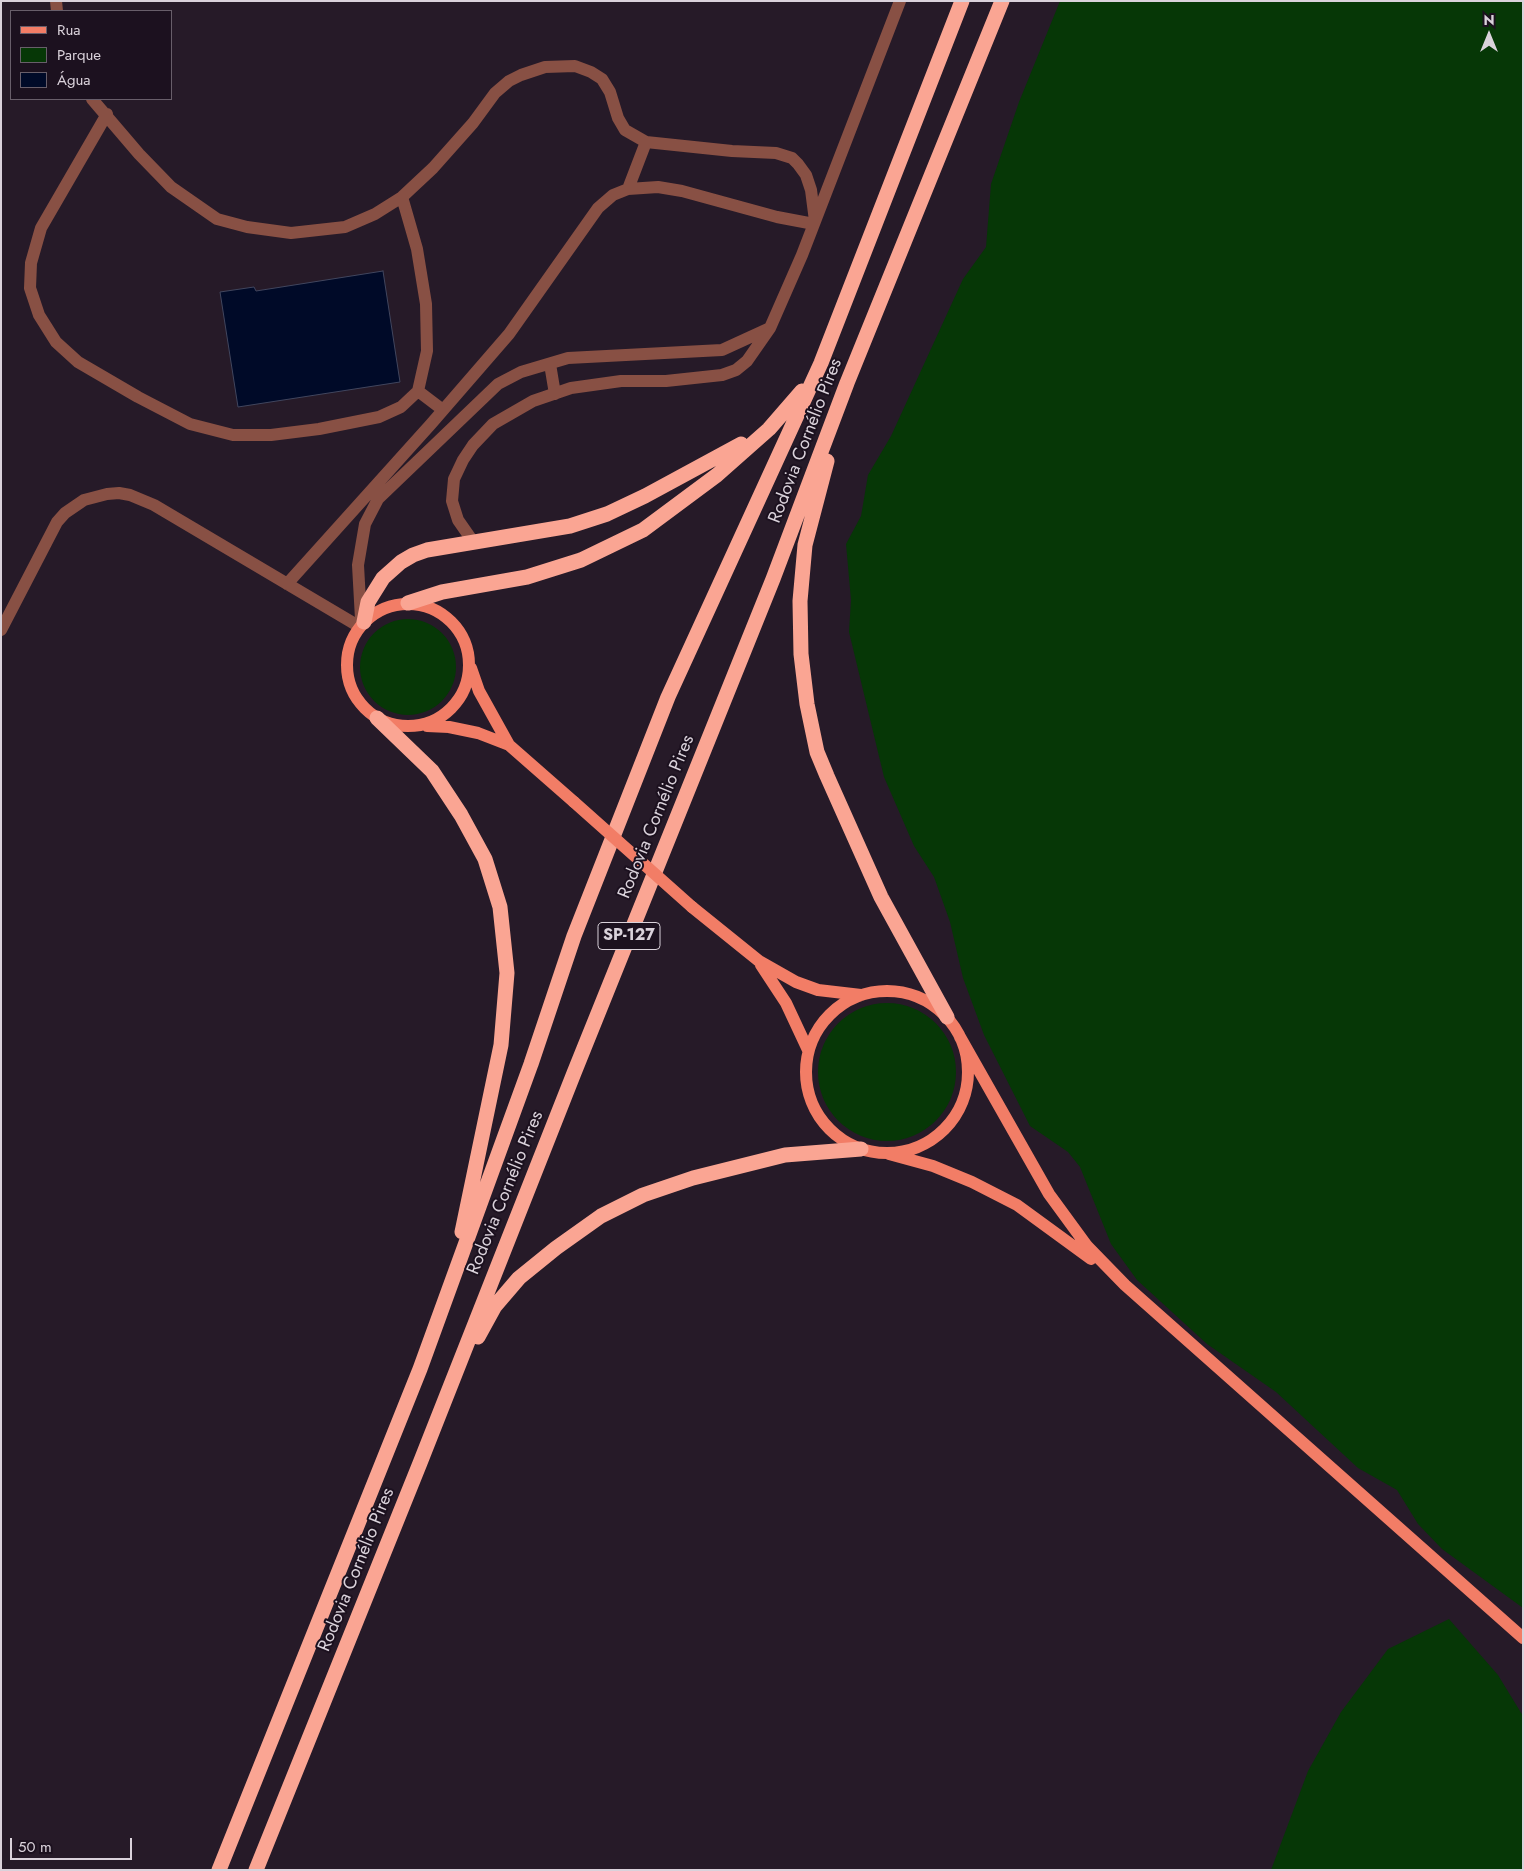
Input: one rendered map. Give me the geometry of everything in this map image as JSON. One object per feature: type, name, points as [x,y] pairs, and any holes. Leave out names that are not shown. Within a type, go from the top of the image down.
[{"type":"highway","name":"Rodovia Cornélio Pires","points":[[219,1870],[420,1369],[528,1074],[574,936],[668,697],[821,363],[962,1]]},
{"type":"highway","name":"Rodovia Cornélio Pires","points":[[256,1870],[773,579],[847,383],[1002,1]]},
{"type":"highway","points":[[408,603],[442,592],[526,577],[581,560],[642,530],[717,475],[769,428],[798,397],[821,363]]},
{"type":"highway","points":[[847,383],[805,545],[800,601],[801,654],[807,704],[818,752],[827,776],[881,897],[947,1017]]},
{"type":"highway","points":[[362,625],[368,602],[383,578],[401,562],[427,550],[570,526],[607,514],[689,474],[769,428]]},
{"type":"highway","points":[[377,718],[432,771],[461,815],[485,859],[500,906],[507,973],[501,1045],[450,1286]]},
{"type":"highway","points":[[445,1398],[495,1306],[519,1278],[556,1248],[601,1216],[642,1194],[693,1178],[785,1155],[861,1149]]},
{"type":"main road","points":[[509,745],[468,731],[449,727],[398,725],[377,718],[361,704],[350,686],[346,664],[350,643],[362,625],[374,613],[390,606],[408,603],[428,606],[446,615],[460,630],[468,648],[470,667],[479,691],[509,745],[692,907],[759,961],[796,982],[818,990],[861,995],[884,991],[908,994],[929,1002],[947,1017],[1049,1194],[1087,1246],[1125,1285],[1523,1638]]},
{"type":"main road","points":[[419,726],[439,718],[455,705],[466,688],[470,667]]},
{"type":"main road","points":[[759,961],[786,1003],[808,1050]]},
{"type":"main road","points":[[861,995],[838,1007],[819,1026],[808,1050],[805,1074],[809,1098],[821,1120],[838,1138],[861,1149],[885,1153],[933,1166],[972,1182],[1018,1205],[1125,1285]]},
{"type":"main road","points":[[885,1153],[912,1149],[937,1136],[956,1116],[966,1090],[968,1063],[960,1037]]},
{"type":"street","points":[[474,542],[458,520],[452,501],[454,479],[462,460],[493,424],[533,401],[571,388],[621,381],[666,381],[722,375],[736,370],[748,361],[770,328],[815,222],[900,1]]},
{"type":"street","points":[[93,100],[107,114],[139,154],[171,187],[216,219],[247,227],[291,233],[345,227],[375,214],[402,197],[434,168],[473,123],[495,93],[509,81],[545,67],[575,66],[591,72],[602,80],[610,92],[618,118],[625,130],[646,142],[683,147],[785,154],[798,164],[806,175],[811,190],[815,222]]},
{"type":"street","points":[[107,114],[41,228],[31,263],[30,288],[39,315],[56,342],[78,362],[138,397],[190,424],[233,435],[271,435],[379,417],[401,407],[418,391],[427,351],[426,304],[417,249],[402,197]]},
{"type":"street","points":[[628,189],[646,142]]},
{"type":"street","points":[[362,625],[358,565],[365,524],[374,496],[443,410],[509,334],[598,208],[614,195],[628,189],[658,187],[682,191],[777,217],[815,222]]},
{"type":"street","points":[[287,584],[374,496],[498,384],[521,372],[568,358],[722,350],[770,328]]},
{"type":"street","points":[[550,364],[555,394]]},
{"type":"street","points":[[418,391],[443,410]]},
{"type":"street","points":[[1,630],[57,522],[65,513],[79,503],[107,494],[130,495],[154,505],[287,584],[362,625]]},
{"type":"green space","points":[[1060,1],[1523,1],[1523,1608],[1442,1549],[1418,1524],[1397,1490],[1358,1468],[1276,1392],[1207,1344],[1137,1280],[1111,1244],[1080,1167],[1068,1152],[1030,1126],[984,1035],[963,978],[950,922],[934,877],[914,846],[884,777],[849,632],[851,600],[846,544],[861,516],[868,475],[891,436],[963,279],[986,247],[991,184],[1019,102]]},
{"type":"green space","points":[[408,619],[426,623],[442,633],[452,649],[456,667],[452,685],[442,701],[426,711],[408,715],[390,711],[374,701],[364,685],[360,667],[364,649],[374,633],[390,623]]},
{"type":"green space","points":[[887,1003],[913,1008],[936,1023],[951,1046],[956,1072],[951,1098],[936,1121],[913,1136],[887,1141],[861,1136],[838,1121],[823,1098],[818,1072],[823,1046],[838,1023],[861,1008]]},
{"type":"green space","points":[[1449,1619],[1498,1675],[1523,1716],[1523,1870],[1271,1870],[1308,1771],[1341,1712],[1388,1649]]},
{"type":"water","points":[[383,271],[400,382],[238,407],[220,292],[254,287],[256,291]]}]
